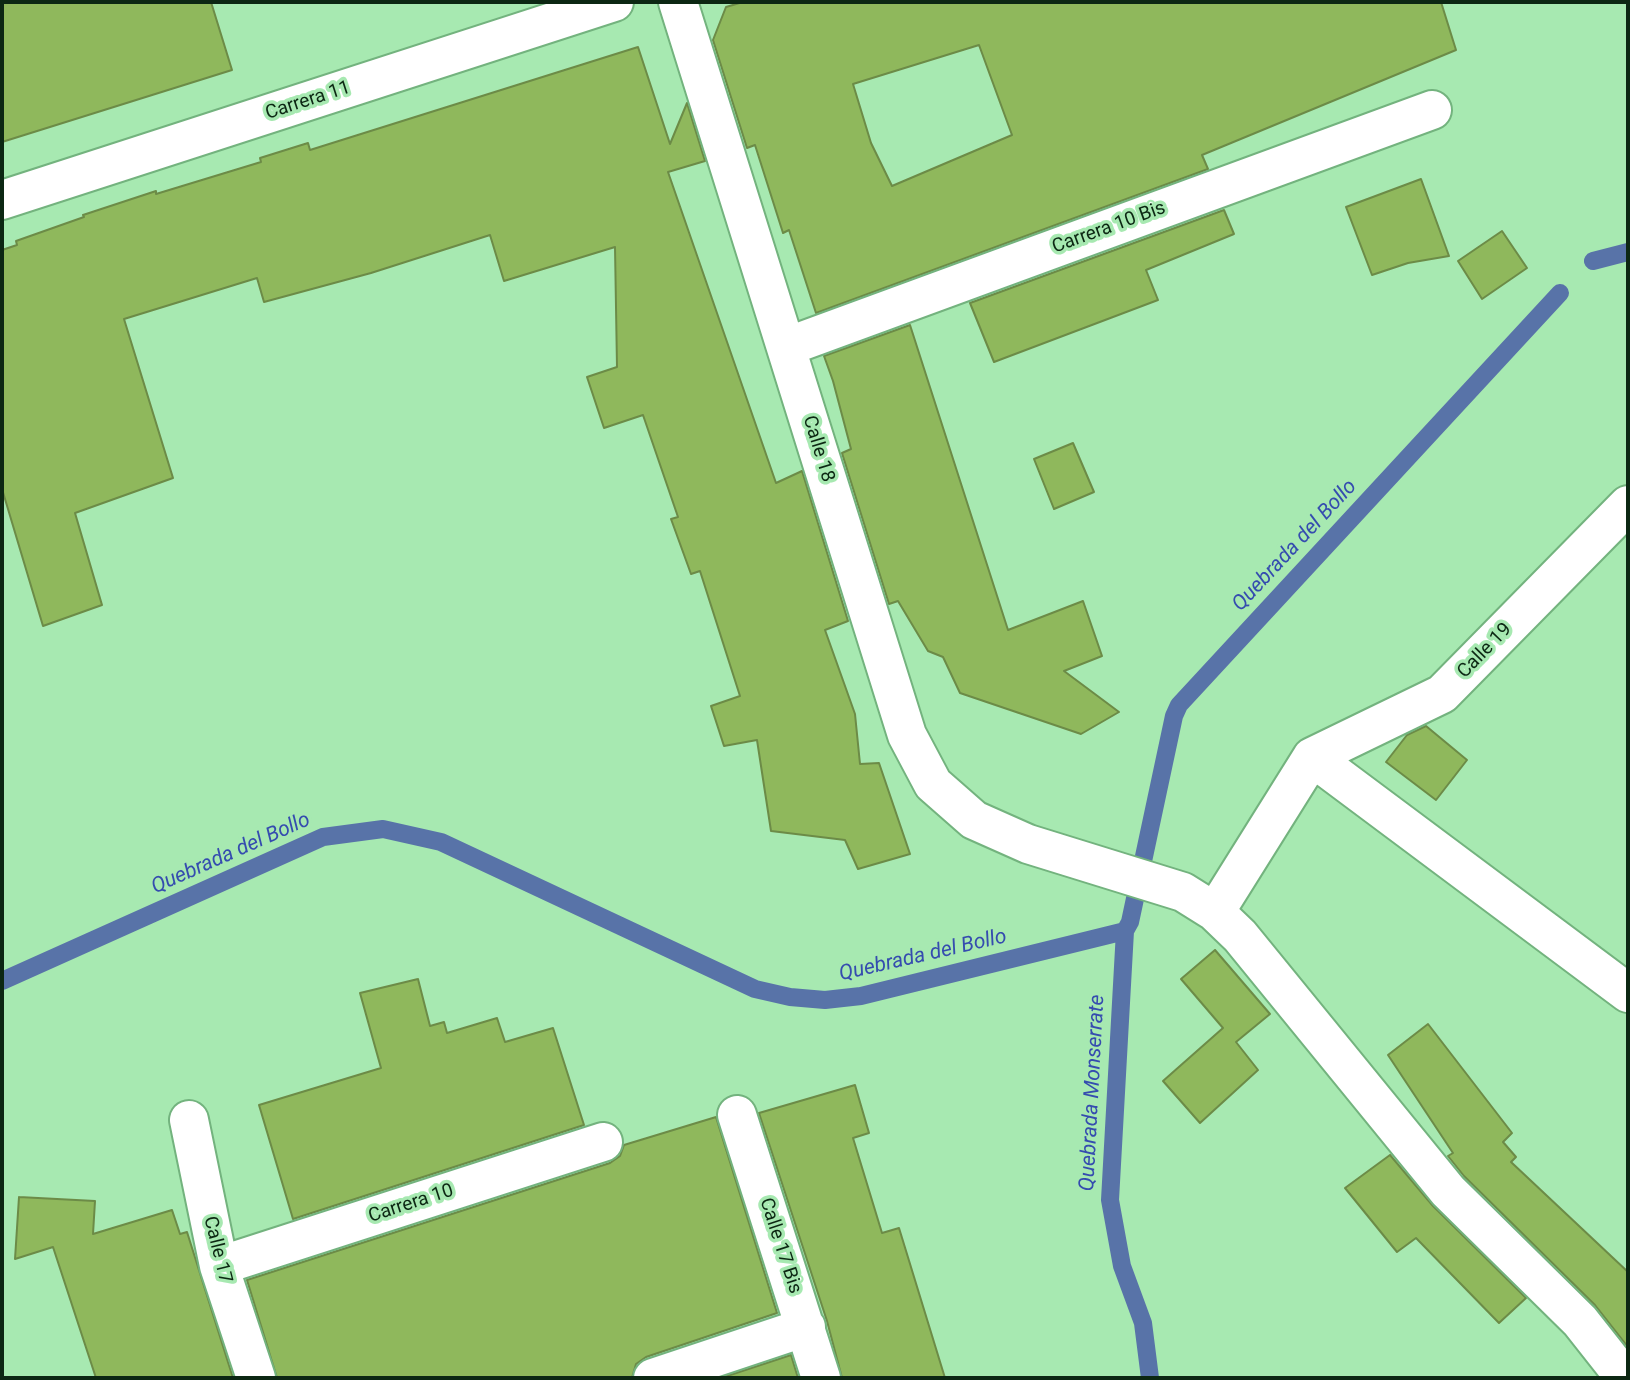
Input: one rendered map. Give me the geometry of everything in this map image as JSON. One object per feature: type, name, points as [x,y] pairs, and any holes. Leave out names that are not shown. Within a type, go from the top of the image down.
[{"type":"street","name":"Carrera 11","points":[[2,200],[540,13],[614,2]]},
{"type":"street","name":"Calle 18","points":[[678,2],[907,735],[933,784],[974,820],[1028,844],[1183,892],[1215,912],[1240,936],[1448,1191],[1580,1321],[1625,1378]]},
{"type":"street","name":"Carrera 10 Bis","points":[[786,347],[1432,110]]},
{"type":"street","name":"Calle 19","points":[[1312,757],[1442,694],[1628,505]]},
{"type":"street","points":[[1215,912],[1312,757],[1628,993]]},
{"type":"street","name":"Calle 17 Bis","points":[[737,1115],[821,1378]]},
{"type":"street","name":"Calle 17","points":[[189,1120],[219,1266],[256,1378]]},
{"type":"street","name":"Carrera 10","points":[[219,1266],[603,1142]]},
{"type":"street","points":[[653,1378],[806,1327]]},
{"type":"building","points":[[2,2],[211,2],[232,70],[2,142]]},
{"type":"building","points":[[743,2],[1441,2],[1456,50],[1202,155],[1208,169],[816,313],[789,230],[783,233],[755,145],[747,148],[713,40],[726,7]],"holes":[[[979,45],[1012,135],[892,186],[871,143],[853,84]]]},
{"type":"building","points":[[638,47],[670,144],[687,103],[705,161],[668,172],[776,483],[802,471],[848,621],[825,630],[855,714],[860,764],[879,763],[910,854],[858,869],[845,840],[771,831],[757,740],[724,746],[711,706],[740,696],[700,571],[691,574],[671,519],[678,517],[643,415],[604,428],[587,377],[617,367],[615,247],[504,281],[490,235],[371,273],[264,302],[257,278],[124,319],[173,478],[75,513],[102,605],[43,626],[2,489],[2,250],[17,245],[16,241],[84,217],[83,215],[156,191],[156,194],[261,162],[260,158],[308,143],[310,150]]},
{"type":"building","points":[[1421,179],[1449,256],[1408,263],[1372,275],[1346,207]]},
{"type":"building","points":[[1224,210],[1234,234],[1146,270],[1158,300],[994,362],[970,303]]},
{"type":"building","points":[[1502,231],[1527,268],[1482,299],[1458,261]]},
{"type":"building","points":[[910,325],[1008,630],[1083,601],[1102,656],[1064,671],[1119,712],[1081,734],[960,693],[943,657],[928,651],[898,601],[889,604],[842,453],[851,449],[824,356]]},
{"type":"building","points":[[1073,443],[1094,492],[1054,509],[1034,459]]},
{"type":"building","points":[[1426,726],[1467,760],[1436,800],[1386,762],[1407,735]]},
{"type":"building","points":[[1215,950],[1270,1014],[1236,1042],[1258,1070],[1200,1123],[1163,1081],[1223,1028],[1181,979]]},
{"type":"building","points":[[418,979],[430,1026],[444,1022],[447,1033],[497,1018],[505,1042],[553,1028],[584,1125],[293,1219],[259,1105],[381,1068],[360,993]]},
{"type":"building","points":[[1428,1024],[1512,1133],[1503,1142],[1516,1157],[1511,1162],[1628,1272],[1628,1347],[1595,1305],[1464,1176],[1448,1156],[1453,1153],[1388,1055]]},
{"type":"building","points":[[855,1085],[869,1133],[853,1138],[882,1233],[899,1228],[945,1378],[842,1378],[827,1321],[759,1113]]},
{"type":"building","points":[[716,1117],[777,1313],[646,1357],[636,1364],[632,1378],[277,1378],[247,1280],[610,1163],[620,1156],[624,1145]]},
{"type":"building","points":[[1390,1155],[1433,1206],[1526,1298],[1499,1323],[1416,1238],[1397,1252],[1345,1188]]},
{"type":"building","points":[[19,1197],[95,1201],[93,1234],[172,1210],[180,1234],[187,1232],[233,1378],[96,1378],[53,1247],[15,1259]]},
{"type":"building","points":[[791,1355],[798,1378],[721,1378]]},
{"type":"waterway","name":"Quebrada del Bollo","points":[[1593,261],[1628,252]]},
{"type":"waterway","name":"Quebrada del Bollo","points":[[2,981],[323,837],[383,829],[441,842],[755,989],[790,997],[825,1000],[861,996],[1125,931],[1130,922],[1174,716],[1179,705],[1560,293]]},
{"type":"waterway","name":"Quebrada Monserrate","points":[[1125,931],[1110,1200],[1122,1266],[1143,1323],[1150,1378]]}]
